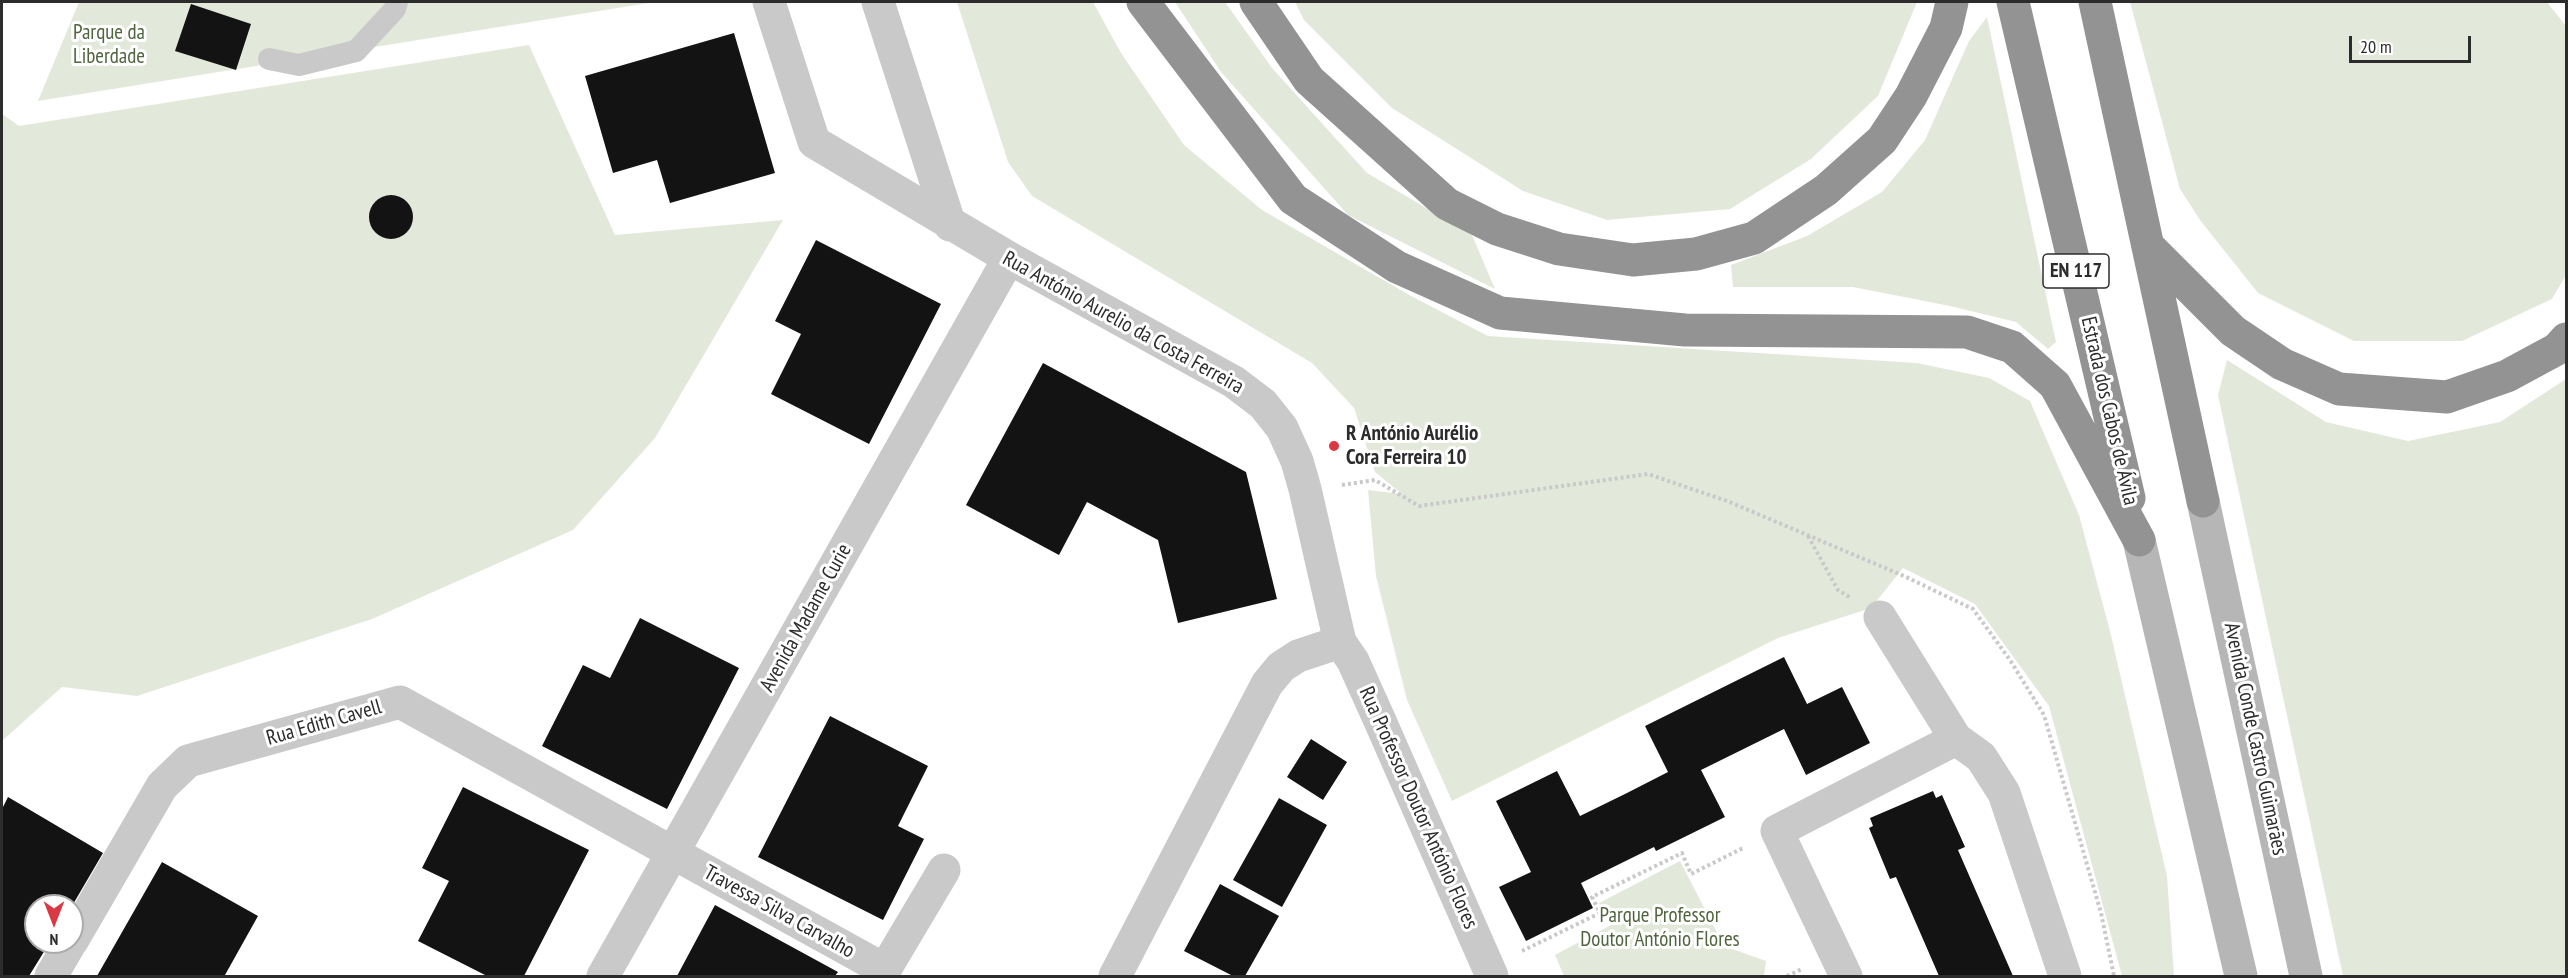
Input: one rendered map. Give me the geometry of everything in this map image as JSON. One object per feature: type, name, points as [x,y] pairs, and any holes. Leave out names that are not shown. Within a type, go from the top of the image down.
[{"type":"highway","points":[[1143,2],[1293,199],[1397,267],[1500,313],[1685,330],[1967,332],[2012,347],[2055,385],[2139,540]]},
{"type":"highway","points":[[1256,2],[1309,80],[1447,204],[1497,229],[1558,249],[1632,260],[1696,254],[1754,237],[1826,190],[1882,140],[1911,96],[1946,28],[1952,2]]},
{"type":"highway","name":"Estrada dos Cabos de Ávila","points":[[2013,2],[2139,540]]},
{"type":"highway","points":[[2095,2],[2203,501]]},
{"type":"highway","points":[[2148,246],[2233,331],[2282,364],[2339,389],[2447,397],[2507,376],[2557,349],[2566,339]]},
{"type":"main road","name":"Avenida Conde Castro Guimarães","points":[[2203,501],[2306,976]]},
{"type":"main road","points":[[2139,540],[2241,976]]},
{"type":"street","name":"Rua António Aurelio da Costa Ferreira","points":[[769,2],[814,142],[950,225],[1234,382],[1263,404],[1282,428],[1297,461],[1340,642]]},
{"type":"street","points":[[878,2],[950,225]]},
{"type":"street","name":"Avenida Madame Curie","points":[[603,976],[1009,258]]},
{"type":"street","points":[[1880,617],[1956,739],[1981,757],[2004,793],[2066,976]]},
{"type":"street","points":[[1115,976],[1267,684],[1281,667],[1298,656],[1340,642]]},
{"type":"street","name":"Rua Professor Doutor António Flores","points":[[1340,642],[1353,661],[1491,972]]},
{"type":"street","name":"Rua Edith Cavell","points":[[84,920],[162,786],[188,761],[400,702],[673,854]]},
{"type":"street","points":[[1846,976],[1777,831],[1956,739]]},
{"type":"street","name":"Travessa Silva Carvalho","points":[[673,854],[883,973]]},
{"type":"street","points":[[883,973],[944,870]]},
{"type":"street","name":"Rua Edith Cavell","points":[[51,976],[64,954]]},
{"type":"lane","points":[[269,59],[299,65],[356,51],[395,9],[397,2]]},
{"type":"path","points":[[1305,489],[1375,480],[1419,506],[1648,474],[1726,501],[1904,576],[1973,609],[2010,660],[2044,715],[2101,914],[2114,976]]},
{"type":"path","points":[[1807,536],[1838,590],[1880,617]]},
{"type":"path","points":[[1491,972],[1600,913],[1592,897],[1682,854],[1691,874],[1777,831]]},
{"type":"green space","name":"Parque da Liberdade","points":[[79,2],[655,2],[38,101]]},
{"type":"green space","points":[[957,2],[1093,2],[1121,53],[1184,145],[1262,210],[1411,296],[1488,336],[1917,363],[1989,378],[2030,401],[2079,515],[2110,631],[2167,876],[2174,976],[2122,976],[2049,706],[1975,604],[1903,568],[1871,608],[1778,638],[1452,801],[1407,700],[1376,576],[1368,490],[1402,494],[1375,472],[1354,408],[1312,363],[1032,196],[1008,162]]},
{"type":"green space","points":[[1175,2],[1225,2],[1272,68],[1367,173],[1472,235],[1495,289],[1348,215],[1221,72]]},
{"type":"green space","points":[[1295,2],[1917,2],[1878,96],[1811,159],[1730,209],[1607,220],[1523,191],[1392,108],[1304,20]]},
{"type":"green space","points":[[2130,2],[2547,2],[2566,26],[2566,275],[2552,299],[2462,341],[2354,341],[2258,293],[2200,220],[2180,189]]},
{"type":"green space","points":[[1987,17],[2056,342],[2048,349],[2016,322],[1853,287],[1733,287],[1731,265],[1807,236],[1882,192],[1925,140],[1969,41]]},
{"type":"green space","points":[[529,45],[615,235],[783,220],[655,438],[573,530],[372,619],[137,696],[62,687],[2,741],[2,114],[19,126]]},
{"type":"green space","points":[[2227,360],[2326,422],[2408,441],[2500,422],[2566,379],[2566,976],[2343,976],[2218,395]]},
{"type":"green space","name":"Parque Professor Doutor António Flores","points":[[1680,861],[1724,946],[1766,961],[1764,976],[1564,976],[1555,955],[1611,925],[1599,903]]},
{"type":"building","points":[[191,4],[251,24],[236,70],[175,51]]},
{"type":"building","points":[[734,33],[775,173],[670,203],[657,160],[613,173],[585,76]]},
{"type":"building","points":[[391,195],[406,202],[413,217],[406,232],[391,239],[376,232],[369,217],[376,202]]},
{"type":"building","points":[[816,240],[941,304],[869,444],[771,394],[801,334],[775,321]]},
{"type":"building","points":[[1043,363],[1246,472],[1277,599],[1178,623],[1158,540],[1087,502],[1059,555],[966,505]]},
{"type":"building","points":[[640,618],[739,668],[667,809],[542,746],[583,665],[610,678]]},
{"type":"building","points":[[1784,657],[1807,704],[1842,687],[1870,743],[1806,775],[1784,729],[1701,770],[1725,817],[1656,851],[1654,847],[1581,883],[1593,908],[1526,941],[1499,887],[1531,872],[1496,801],[1557,771],[1580,816],[1627,793],[1668,772],[1645,726]]},
{"type":"building","points":[[830,716],[928,766],[898,826],[924,839],[883,920],[758,857]]},
{"type":"building","points":[[1311,739],[1347,762],[1323,800],[1287,777]]},
{"type":"building","points":[[463,787],[589,850],[524,976],[487,976],[418,941],[449,881],[422,868]]},
{"type":"building","points":[[1933,791],[1936,798],[1942,795],[1965,847],[1958,850],[2013,976],[1939,976],[1896,877],[1890,879],[1869,828],[1873,826],[1870,818]]},
{"type":"building","points":[[8,797],[103,853],[79,894],[24,894],[24,954],[43,954],[29,976],[2,976],[2,809]]},
{"type":"building","points":[[1279,798],[1327,825],[1282,907],[1233,880]]},
{"type":"building","points":[[162,862],[258,916],[225,975],[227,976],[97,976]]},
{"type":"building","points":[[1220,884],[1279,916],[1245,976],[1233,976],[1184,951]]},
{"type":"building","points":[[715,905],[838,972],[835,976],[677,976]]},
{"type":"place","name":"R António Aurélio Cora Ferreira 10","points":[[1334,446]]}]
